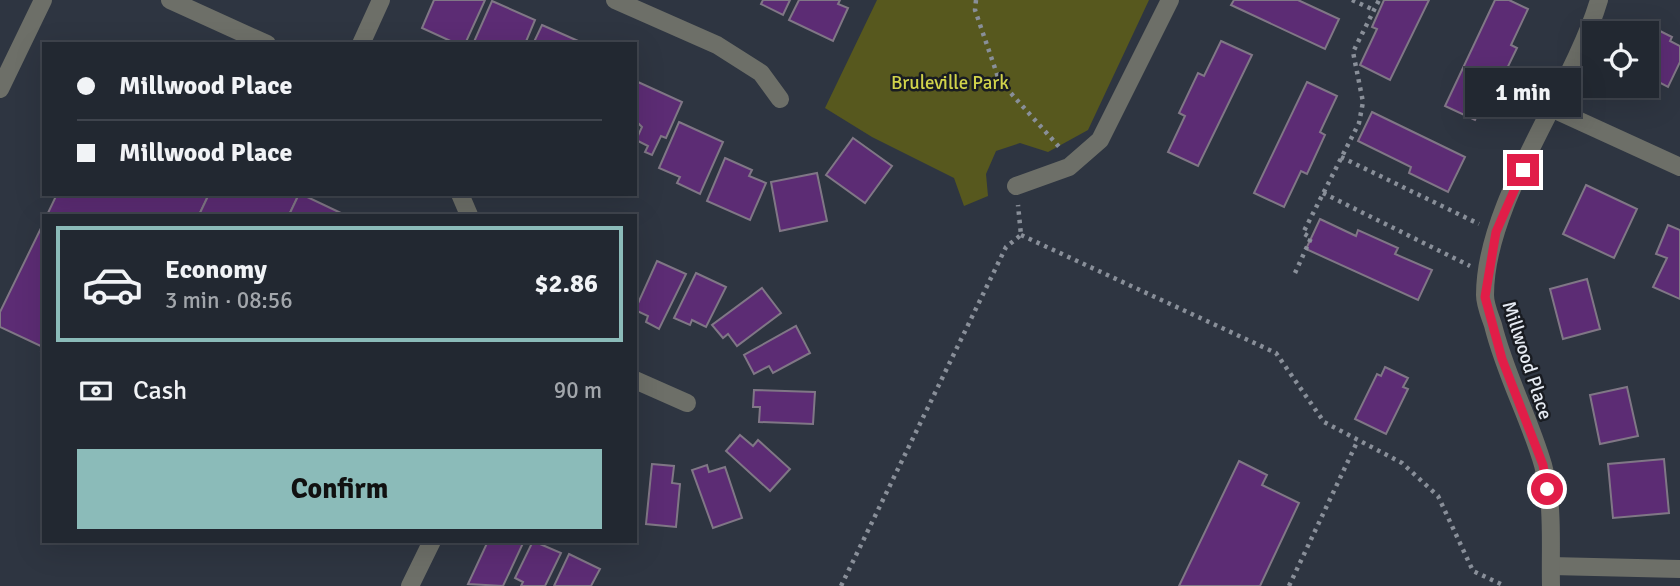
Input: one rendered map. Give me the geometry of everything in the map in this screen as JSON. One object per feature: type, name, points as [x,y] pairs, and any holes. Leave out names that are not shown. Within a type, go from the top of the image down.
[{"type":"street","points":[[0,89],[43,0]]},
{"type":"street","points":[[170,0],[263,42]]},
{"type":"street","points":[[362,42],[381,0]]},
{"type":"street","points":[[615,0],[717,45],[761,73],[780,99]]},
{"type":"street","points":[[1016,186],[1069,167],[1100,140],[1170,0]]},
{"type":"street","name":"Millwood Place","points":[[1552,586],[1552,513],[1543,465],[1502,359],[1485,297],[1496,232],[1552,108],[1587,39],[1599,0]]},
{"type":"street","points":[[1552,108],[1680,167]]},
{"type":"street","points":[[461,196],[469,214]]},
{"type":"street","points":[[637,381],[687,403]]},
{"type":"street","points":[[410,586],[431,543]]},
{"type":"street","points":[[1551,566],[1680,569]]},
{"type":"path","points":[[976,0],[975,10],[999,80],[1075,161]]},
{"type":"path","points":[[1352,0],[1374,10]]},
{"type":"path","points":[[1295,273],[1311,238],[1303,233],[1359,123],[1363,102],[1353,52],[1379,0]]},
{"type":"path","points":[[1341,157],[1496,232]]},
{"type":"path","points":[[1016,186],[1021,235]]},
{"type":"path","points":[[1323,193],[1488,274]]},
{"type":"path","points":[[1021,235],[1276,353],[1324,422],[1402,463],[1438,496],[1474,571],[1505,586]]},
{"type":"path","points":[[842,586],[1006,247],[1021,235]]},
{"type":"path","points":[[1289,586],[1358,440]]},
{"type":"green space","name":"Bruleville Park","points":[[877,0],[1149,0],[1088,130],[1048,152],[1020,143],[996,151],[986,174],[988,196],[964,206],[954,178],[872,137],[825,108]]},
{"type":"building","points":[[434,0],[485,0],[466,42],[453,42],[422,28]]},
{"type":"building","points":[[763,0],[790,0],[783,15],[761,4]]},
{"type":"building","points":[[799,0],[840,0],[838,4],[848,8],[833,41],[789,20]]},
{"type":"building","points":[[1234,0],[1298,0],[1339,19],[1325,49],[1231,5]]},
{"type":"building","points":[[1384,0],[1429,0],[1390,80],[1360,65],[1377,29],[1372,27]]},
{"type":"building","points":[[1495,0],[1509,0],[1528,9],[1511,45],[1517,48],[1498,87],[1492,84],[1475,120],[1445,106]]},
{"type":"building","points":[[492,1],[535,20],[526,42],[474,42]]},
{"type":"building","points":[[542,25],[580,42],[534,42]]},
{"type":"building","points":[[1659,30],[1672,37],[1670,41],[1680,46],[1680,62],[1668,87],[1659,82]]},
{"type":"building","points":[[1221,41],[1252,55],[1198,166],[1168,152],[1185,116],[1179,113],[1198,73],[1204,76]]},
{"type":"building","points":[[638,82],[682,102],[666,138],[661,136],[652,155],[645,152],[648,146],[637,140],[642,127],[637,122]]},
{"type":"building","points":[[1307,82],[1337,96],[1320,132],[1325,135],[1307,174],[1301,171],[1284,207],[1254,193]]},
{"type":"building","points":[[1372,112],[1465,157],[1448,192],[1409,173],[1411,167],[1358,141]]},
{"type":"building","points":[[679,122],[723,142],[700,194],[677,183],[680,177],[659,168]]},
{"type":"building","points":[[853,138],[892,166],[865,203],[826,175]]},
{"type":"building","points":[[725,158],[752,170],[749,176],[766,183],[750,220],[707,201]]},
{"type":"building","points":[[817,173],[827,221],[780,231],[771,182]]},
{"type":"building","points":[[1586,185],[1637,209],[1614,258],[1563,234]]},
{"type":"building","points":[[56,196],[208,196],[199,214],[47,214]]},
{"type":"building","points":[[208,196],[298,196],[289,214],[199,214]]},
{"type":"building","points":[[298,196],[305,196],[343,214],[289,214]]},
{"type":"building","points":[[1320,219],[1356,236],[1358,230],[1398,248],[1395,254],[1432,270],[1418,300],[1306,249]]},
{"type":"building","points":[[1668,225],[1680,230],[1680,299],[1653,287],[1667,258],[1656,254]]},
{"type":"building","points":[[42,226],[42,347],[0,327],[0,312]]},
{"type":"building","points":[[657,261],[686,274],[659,329],[646,322],[648,316],[637,311]]},
{"type":"building","points":[[696,273],[726,287],[706,327],[692,320],[690,325],[674,318]]},
{"type":"building","points":[[1587,279],[1600,329],[1563,339],[1550,289]]},
{"type":"building","points":[[762,288],[781,313],[737,346],[728,334],[723,338],[712,325]]},
{"type":"building","points":[[796,326],[810,353],[773,373],[769,366],[754,374],[744,355]]},
{"type":"building","points":[[1385,367],[1408,378],[1403,387],[1408,389],[1386,434],[1355,419],[1377,374],[1381,376]]},
{"type":"building","points":[[1627,387],[1638,436],[1600,444],[1590,395]]},
{"type":"building","points":[[754,390],[815,392],[813,424],[759,422],[760,407],[753,407]]},
{"type":"building","points":[[740,435],[753,446],[758,440],[790,469],[770,491],[726,451]]},
{"type":"building","points":[[1664,459],[1669,513],[1613,518],[1608,464]]},
{"type":"building","points":[[1239,461],[1267,475],[1262,485],[1299,503],[1260,586],[1179,586]]},
{"type":"building","points":[[652,464],[674,466],[672,483],[680,484],[676,527],[646,524]]},
{"type":"building","points":[[707,465],[709,472],[725,467],[742,518],[713,528],[692,470]]},
{"type":"building","points":[[487,543],[523,543],[503,586],[468,584]]},
{"type":"building","points":[[532,543],[561,553],[545,586],[521,586],[523,582],[515,578]]},
{"type":"building","points":[[569,554],[600,569],[591,586],[554,586]]},
{"type":"route","points":[[1523,170],[1496,232],[1485,297],[1502,359],[1543,465],[1547,489]]}]
